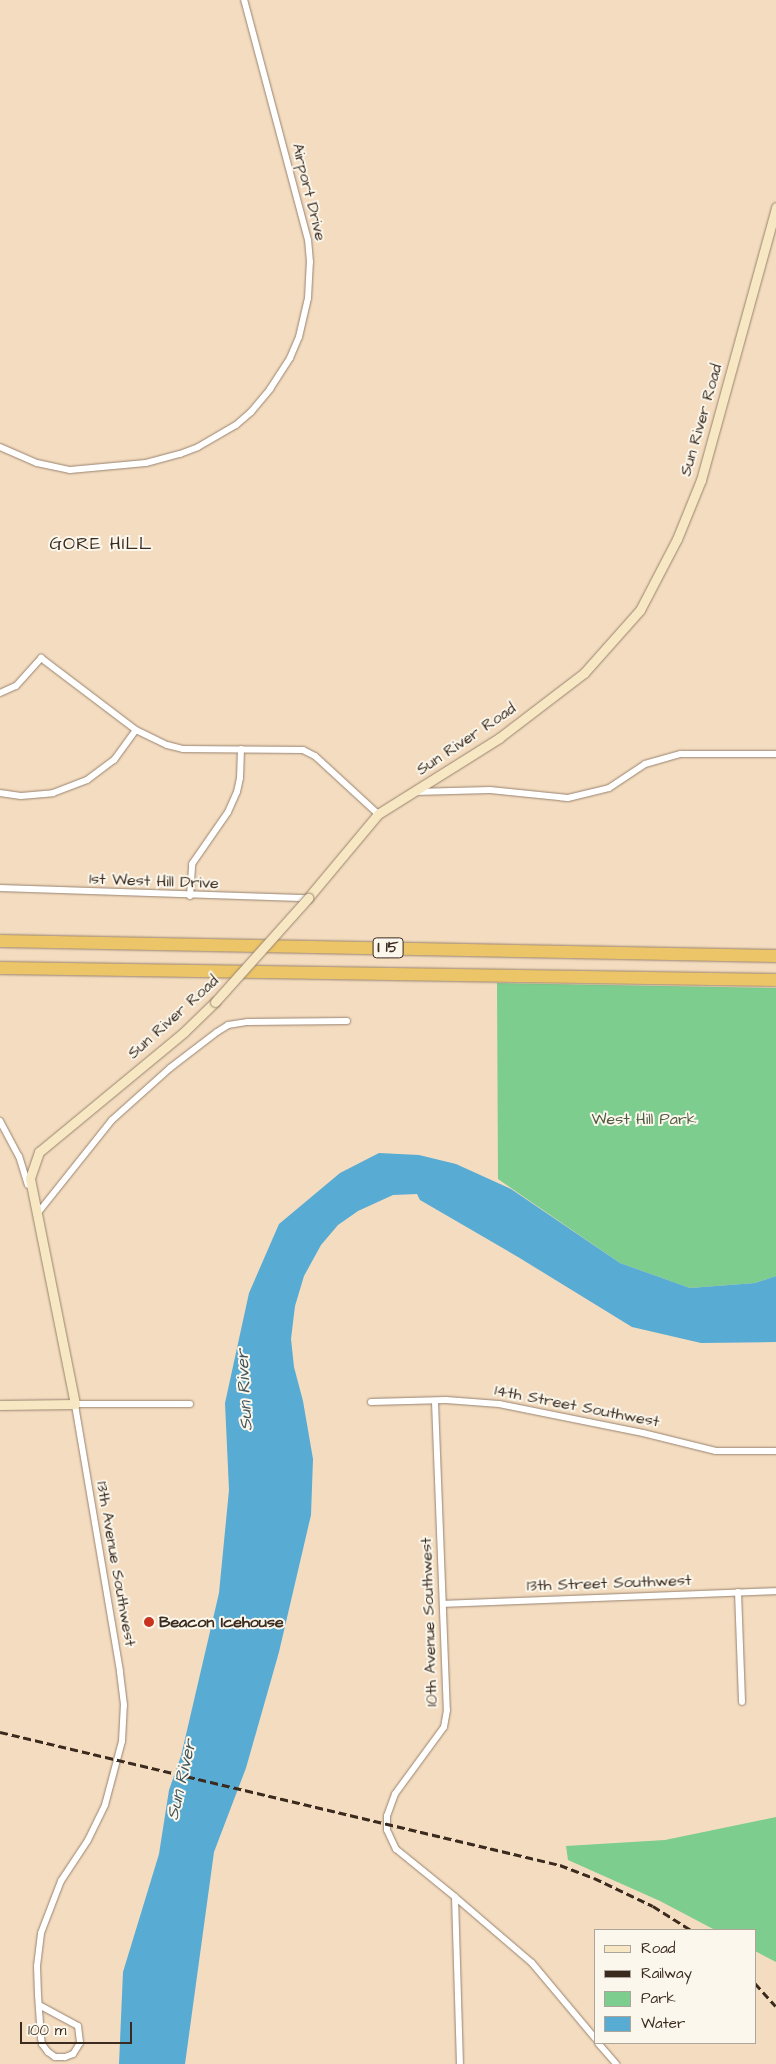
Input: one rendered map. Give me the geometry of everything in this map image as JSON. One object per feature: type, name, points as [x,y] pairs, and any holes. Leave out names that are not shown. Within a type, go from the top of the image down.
[{"type":"highway","name":"I 15","points":[[0,941],[776,956]]},
{"type":"highway","name":"I 15","points":[[0,968],[776,980]]},
{"type":"street","name":"Airport Drive","points":[[0,447],[37,463],[70,470],[146,463],[180,454],[236,425],[251,412],[270,389],[290,358],[299,338],[308,298],[310,271],[308,240],[244,0]]},
{"type":"street","name":"Sun River Road","points":[[33,1200],[30,1178],[39,1152],[184,1032],[216,1002],[308,898],[378,814],[499,738],[584,673],[640,610],[677,539],[701,480],[776,207]]},
{"type":"street","points":[[0,693],[16,686],[41,658],[136,730],[167,745],[183,749],[303,750],[314,756],[378,814]]},
{"type":"street","points":[[0,793],[21,796],[53,793],[87,780],[114,760],[136,730]]},
{"type":"street","points":[[190,896],[192,864],[228,812],[237,792],[240,778],[241,749]]},
{"type":"street","points":[[413,792],[490,790],[568,798],[609,788],[645,764],[681,754],[776,754]]},
{"type":"street","name":"1st West Hill Drive","points":[[0,888],[190,896],[308,898]]},
{"type":"street","points":[[37,1214],[112,1120],[170,1068],[217,1032],[228,1026],[248,1022],[347,1020]]},
{"type":"street","name":"13th Avenue Southwest","points":[[0,1121],[18,1156],[37,1214],[74,1404],[120,1671],[124,1705],[122,1741],[105,1805],[88,1840],[61,1881],[41,1932],[36,1966],[39,2005],[42,2044],[51,2055],[65,2057],[76,2051],[81,2038],[76,2024],[39,2005]]},
{"type":"street","name":"14th Street Southwest","points":[[372,1402],[435,1402],[446,1400],[499,1404],[643,1433],[716,1452],[776,1451]]},
{"type":"street","name":"10th Avenue Southwest","points":[[435,1402],[447,1710],[444,1728],[395,1794],[387,1816],[387,1830],[396,1849],[532,1963],[594,2037]]},
{"type":"street","points":[[0,1406],[190,1404]]},
{"type":"street","name":"13th Street Southwest","points":[[443,1604],[776,1591]]},
{"type":"street","points":[[738,1592],[742,1702]]},
{"type":"street","points":[[455,1897],[460,2064]]},
{"type":"street","points":[[599,2044],[616,2064]]},
{"type":"green space","name":"West Hill Park","points":[[497,983],[776,988],[776,1276],[755,1283],[690,1288],[620,1263],[498,1179]]},
{"type":"green space","points":[[776,1817],[776,1962],[756,1952],[756,1929],[713,1929],[660,1901],[568,1860],[566,1846],[665,1840]]},
{"type":"water","name":"Sun River","points":[[379,1153],[419,1155],[456,1164],[511,1189],[620,1263],[690,1288],[755,1283],[776,1276],[776,1342],[701,1343],[632,1327],[420,1200],[417,1194],[393,1195],[358,1211],[338,1225],[321,1245],[304,1276],[295,1306],[291,1339],[294,1367],[303,1401],[313,1459],[311,1515],[279,1652],[246,1768],[214,1852],[185,2064],[119,2064],[123,1972],[159,1854],[169,1790],[181,1756],[219,1593],[229,1490],[225,1403],[249,1293],[279,1224],[340,1173]]},
{"type":"railway","points":[[0,1732],[560,1865],[594,1878],[653,1906],[689,1929]]},
{"type":"railway","points":[[756,1984],[776,2006]]},
{"type":"place","name":"Beacon Icehouse","points":[[149,1622]]},
{"type":"district","name":"GORE HILL","points":[[101,544]]}]
